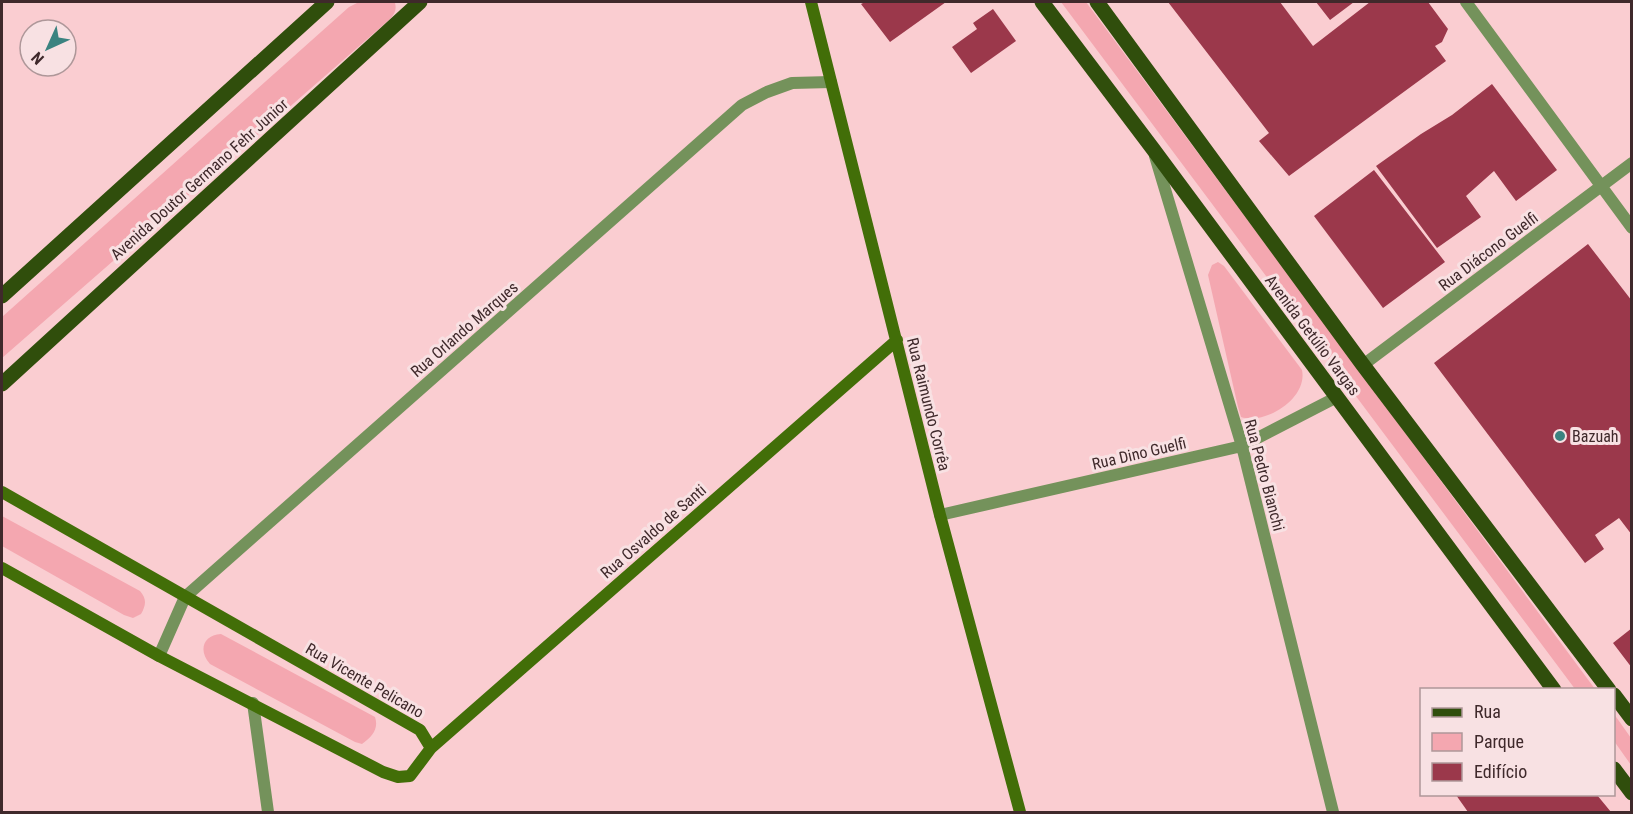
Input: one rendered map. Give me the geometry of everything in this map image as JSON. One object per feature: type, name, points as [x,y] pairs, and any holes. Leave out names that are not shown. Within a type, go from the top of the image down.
[{"type":"main road","points":[[2,296],[327,2]]},
{"type":"main road","name":"Avenida Doutor Germano Fehr Junior","points":[[2,384],[420,2]]},
{"type":"main road","name":"Avenida Getúlio Vargas","points":[[1041,2],[1153,149],[1553,688]]},
{"type":"main road","name":"Avenida Getúlio Vargas","points":[[1097,2],[1363,365],[1607,688]]},
{"type":"main road","points":[[1615,696],[1632,719]]},
{"type":"main road","points":[[1615,770],[1632,793]]},
{"type":"street","points":[[1466,2],[1632,228]]},
{"type":"street","name":"Rua Raimundo Corrêa","points":[[814,3],[831,82],[940,515],[1020,813]]},
{"type":"street","name":"Rua Orlando Marques","points":[[159,656],[185,597],[742,105],[767,92],[792,83],[831,82]]},
{"type":"street","name":"Rua Pedro Bianchi","points":[[1153,149],[1242,446],[1331,812]]},
{"type":"street","name":"Rua Diácono Guelfi","points":[[1363,365],[1632,163]]},
{"type":"street","name":"Rua Osvaldo de Santi","points":[[431,748],[897,340]]},
{"type":"street","name":"Rua Dino Guelfi","points":[[940,515],[1242,446],[1337,397]]},
{"type":"street","name":"Rua Vicente Pelicano","points":[[2,492],[420,730],[431,748]]},
{"type":"street","points":[[2,568],[159,656],[383,772],[398,777],[410,776],[431,748]]},
{"type":"street","points":[[253,703],[268,813]]},
{"type":"green space","points":[[359,2],[395,3],[394,14],[2,358],[2,317],[349,7]]},
{"type":"green space","points":[[1061,2],[1086,2],[1594,688],[1574,688]]},
{"type":"green space","points":[[1218,262],[1224,266],[1302,370],[1299,390],[1292,399],[1273,413],[1262,417],[1241,417],[1238,407],[1208,275],[1212,265]]},
{"type":"green space","points":[[2,516],[140,591],[145,602],[141,614],[133,618],[124,615],[2,546]]},
{"type":"green space","points":[[221,634],[375,717],[374,732],[362,744],[355,742],[210,664],[204,654],[204,644],[210,637]]},
{"type":"green space","points":[[1615,715],[1631,738],[1631,765],[1615,742]]},
{"type":"building","points":[[865,2],[946,2],[890,42],[861,4]]},
{"type":"building","points":[[1168,2],[1280,2],[1313,46],[1370,2],[1428,2],[1448,29],[1442,42],[1435,46],[1446,61],[1289,176],[1259,141],[1269,133]]},
{"type":"building","points":[[1316,2],[1354,2],[1330,20]]},
{"type":"building","points":[[993,9],[1016,41],[971,73],[952,47],[977,29],[973,23]]},
{"type":"building","points":[[1492,84],[1557,170],[1516,201],[1494,171],[1466,196],[1481,217],[1437,248],[1376,166],[1452,115]]},
{"type":"building","points":[[1374,170],[1445,262],[1383,308],[1314,216]]},
{"type":"building","name":"Bazuah","points":[[1588,244],[1632,301],[1632,535],[1619,518],[1595,535],[1604,549],[1585,563],[1434,363]]},
{"type":"building","points":[[1632,628],[1632,668],[1613,643]]},
{"type":"building","points":[[1457,796],[1598,796],[1611,812],[1468,812]]},
{"type":"place","name":"Bazuah","points":[[1560,436]]}]
